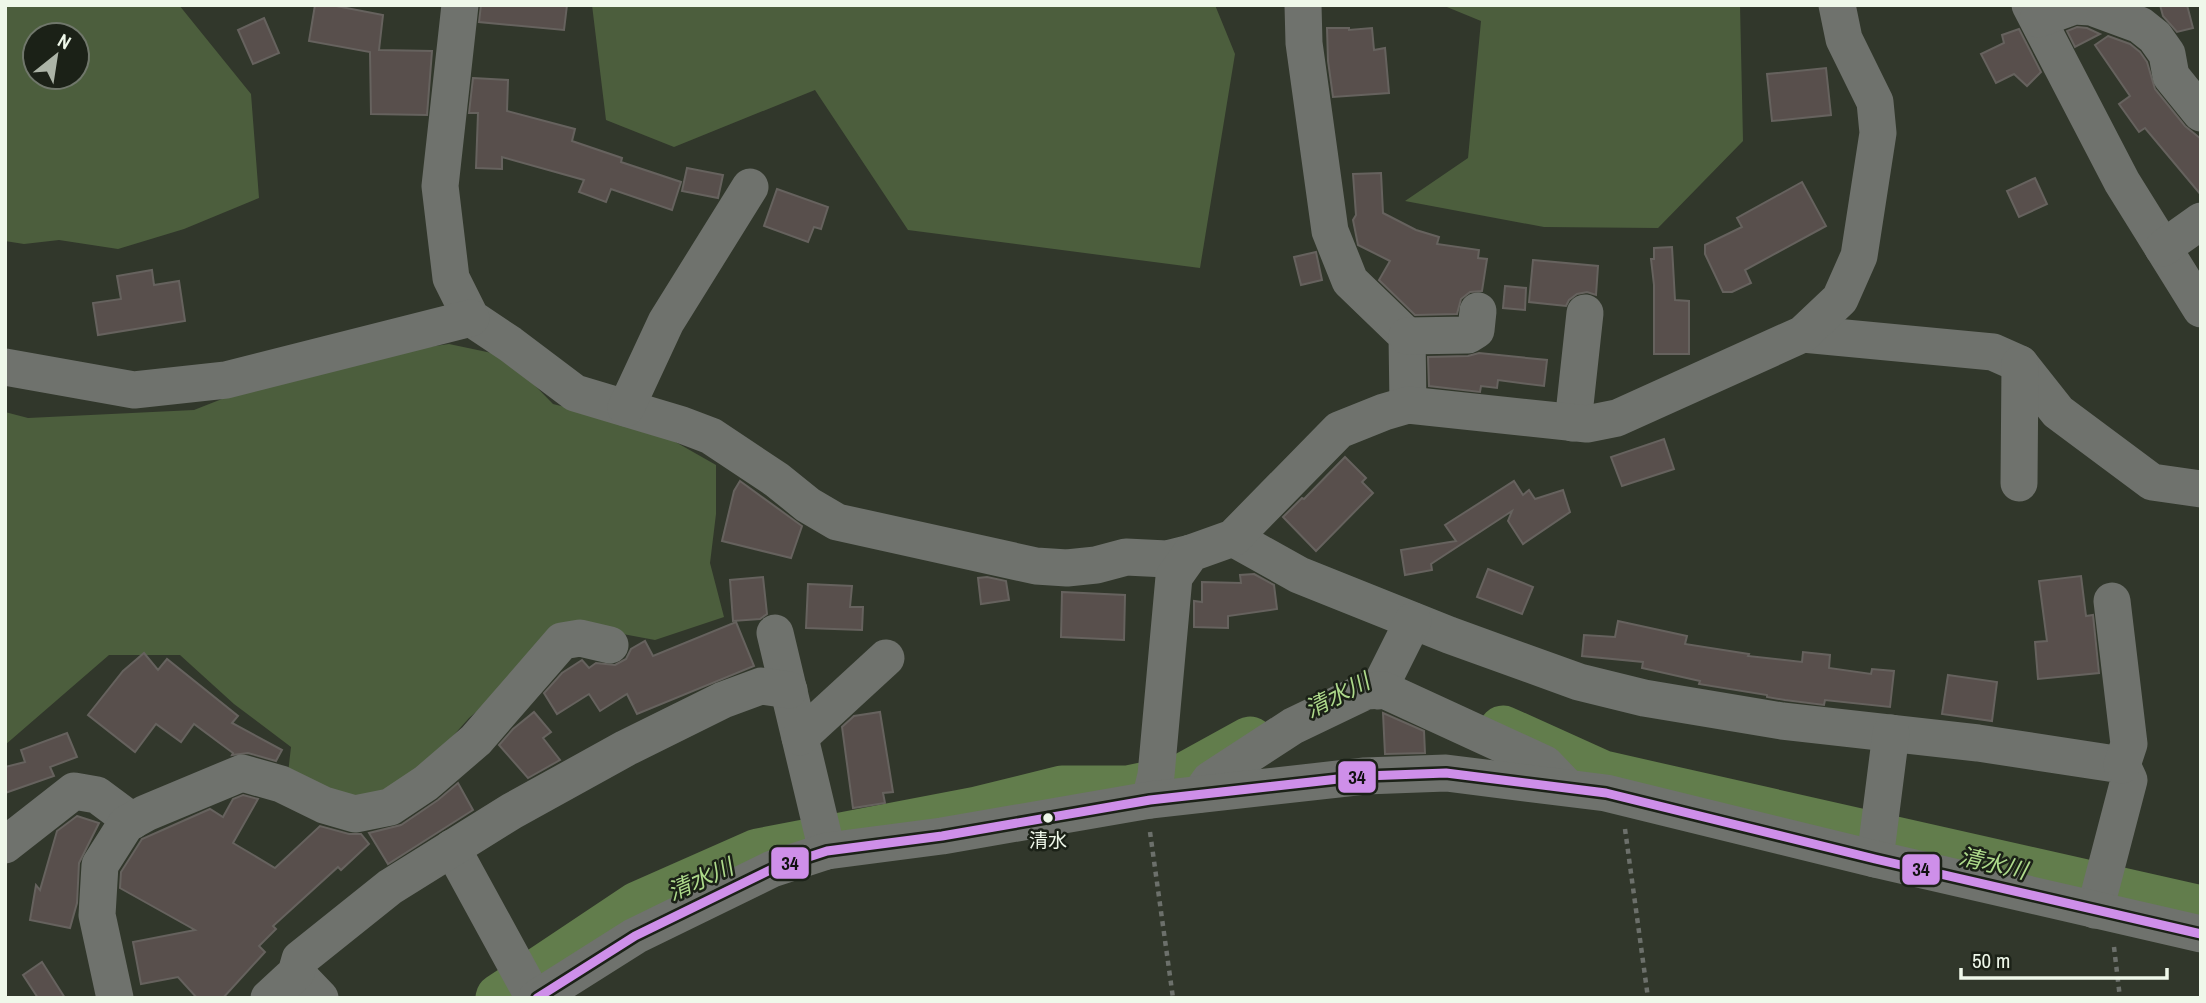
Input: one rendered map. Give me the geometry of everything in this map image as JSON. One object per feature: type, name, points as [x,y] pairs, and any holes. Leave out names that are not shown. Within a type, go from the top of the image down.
[{"type":"street","points":[[460,5],[440,186],[451,278],[471,318],[575,393],[711,436],[836,522],[1036,566],[1067,568],[1096,565],[1126,557],[1167,559],[1233,538],[1339,430],[1408,405],[1587,424],[1617,418],[1802,334],[1840,299],[1859,256],[1878,133],[1875,102],[1844,39],[1837,5]]},
{"type":"street","points":[[1303,5],[1304,43],[1331,231],[1350,281],[1407,336],[1468,335],[1476,330],[1478,311]]},
{"type":"street","points":[[2201,114],[2172,76],[2167,54],[2155,37],[2140,25],[2091,7],[2074,6],[2034,12],[2122,182],[2201,309]]},
{"type":"street","points":[[626,408],[666,322],[750,187]]},
{"type":"street","points":[[2163,248],[2201,221]]},
{"type":"street","points":[[1573,422],[1585,313]]},
{"type":"street","points":[[5,367],[134,390],[226,380],[471,318]]},
{"type":"street","points":[[1802,334],[1993,352],[2020,364],[2058,412],[2152,482],[2201,489]]},
{"type":"street","points":[[1407,336],[1408,405]]},
{"type":"street","points":[[2019,483],[2020,364]]},
{"type":"street","points":[[1233,538],[1299,575],[1413,621],[1578,682],[1644,698],[1782,721],[2122,765]]},
{"type":"street","points":[[1150,800],[1156,775],[1174,577],[1191,553]]},
{"type":"street","points":[[2102,911],[2129,780],[2122,765],[2129,744],[2112,601]]},
{"type":"street","points":[[1378,691],[1413,621]]},
{"type":"street","points":[[775,633],[827,852]]},
{"type":"street","points":[[115,998],[97,915],[100,865],[126,824],[242,773],[281,784],[324,805],[355,814],[390,807],[426,783],[476,740],[562,642],[580,638],[610,645]]},
{"type":"street","points":[[800,737],[886,657]]},
{"type":"street","points":[[269,998],[308,985],[300,958],[370,902],[512,811],[614,754],[723,700],[761,687],[789,690]]},
{"type":"street","points":[[1200,794],[1210,780],[1293,726],[1366,691],[1384,690],[1545,764],[1567,787]]},
{"type":"street","points":[[1875,859],[1891,733]]},
{"type":"street","points":[[452,848],[535,998],[635,936],[772,869],[827,852],[942,836],[1150,800],[1366,776],[1446,773],[1620,796],[1875,859],[2201,934]]},
{"type":"street","points":[[5,845],[74,792],[97,796],[132,821]]},
{"type":"path","points":[[1620,796],[1648,998]]},
{"type":"path","points":[[1150,800],[1147,814],[1173,998]]},
{"type":"path","points":[[2102,911],[2120,998]]},
{"type":"green space","points":[[5,5],[179,5],[251,94],[259,198],[184,229],[118,249],[59,240],[24,244],[5,241]]},
{"type":"green space","points":[[592,5],[1215,5],[1235,54],[1200,268],[908,230],[815,90],[674,147],[606,120]]},
{"type":"green space","points":[[1442,5],[1740,5],[1743,141],[1658,228],[1544,227],[1405,201],[1468,158],[1481,21]]},
{"type":"green space","points":[[449,344],[506,356],[553,404],[605,417],[672,440],[716,465],[716,514],[710,563],[724,617],[655,640],[612,632],[504,688],[469,718],[436,755],[398,790],[338,802],[287,782],[291,747],[234,704],[180,655],[109,655],[5,745],[5,412],[28,418],[194,410],[255,386],[360,357]]},
{"type":"building","points":[[315,5],[331,5],[383,15],[379,50],[432,51],[427,115],[371,114],[370,52],[309,41]]},
{"type":"building","points":[[481,5],[567,5],[564,30],[479,22]]},
{"type":"building","points":[[2160,5],[2187,5],[2193,28],[2177,32],[2163,16]]},
{"type":"building","points":[[264,18],[279,53],[253,64],[238,30]]},
{"type":"building","points":[[2077,27],[2100,34],[2075,47],[2067,31]]},
{"type":"building","points":[[1327,28],[1372,28],[1374,50],[1385,48],[1389,93],[1333,97]]},
{"type":"building","points":[[2019,29],[2041,72],[2027,86],[2014,74],[1996,83],[1981,54],[2004,43],[2002,35]]},
{"type":"building","points":[[2108,36],[2130,44],[2140,52],[2147,62],[2155,89],[2185,126],[2201,139],[2201,195],[2145,128],[2139,132],[2119,104],[2130,96],[2095,45]]},
{"type":"building","points":[[1826,68],[1831,115],[1772,121],[1767,74]]},
{"type":"building","points":[[473,78],[508,80],[507,111],[575,129],[572,141],[622,158],[621,162],[681,182],[672,210],[611,189],[606,202],[579,192],[584,180],[502,157],[502,169],[476,168],[478,113],[469,113]]},
{"type":"building","points":[[687,168],[723,175],[718,198],[682,191]]},
{"type":"building","points":[[1381,173],[1383,213],[1416,230],[1439,237],[1437,244],[1479,250],[1478,258],[1487,259],[1482,291],[1470,292],[1461,299],[1457,314],[1415,315],[1379,280],[1390,261],[1358,245],[1353,220],[1356,215],[1353,174]]},
{"type":"building","points":[[2035,178],[2047,204],[2019,217],[2007,191]]},
{"type":"building","points":[[1802,182],[1826,226],[1745,270],[1751,283],[1732,292],[1723,292],[1705,254],[1705,245],[1742,227],[1737,218]]},
{"type":"building","points":[[777,189],[828,207],[821,229],[814,227],[808,242],[764,226]]},
{"type":"building","points":[[1672,247],[1675,300],[1689,301],[1689,354],[1654,354],[1654,285],[1651,259],[1654,259],[1654,248]]},
{"type":"building","points":[[1316,252],[1322,280],[1301,285],[1294,257]]},
{"type":"building","points":[[1533,260],[1598,266],[1596,295],[1587,292],[1577,294],[1566,306],[1529,302]]},
{"type":"building","points":[[152,270],[154,285],[179,281],[185,321],[98,335],[93,303],[121,299],[117,276]]},
{"type":"building","points":[[1505,286],[1526,288],[1525,310],[1503,308]]},
{"type":"building","points":[[1479,353],[1547,360],[1544,386],[1498,380],[1497,388],[1481,386],[1480,392],[1429,386],[1428,357],[1468,356]]},
{"type":"building","points":[[1664,439],[1674,469],[1622,486],[1611,457]]},
{"type":"building","points":[[1345,457],[1366,478],[1362,482],[1373,493],[1316,551],[1283,517]]},
{"type":"building","points":[[740,481],[802,526],[791,558],[722,541],[734,491]]},
{"type":"building","points":[[1514,481],[1523,495],[1529,490],[1535,499],[1563,490],[1570,512],[1523,544],[1508,521],[1512,511],[1431,564],[1432,570],[1405,575],[1401,550],[1456,541],[1445,525]]},
{"type":"building","points":[[1488,569],[1533,587],[1522,614],[1477,597]]},
{"type":"building","points":[[1254,574],[1274,585],[1277,609],[1228,616],[1228,628],[1194,627],[1194,601],[1202,602],[1202,582],[1241,583],[1240,575]]},
{"type":"building","points":[[2081,576],[2086,616],[2093,615],[2099,673],[2038,679],[2035,642],[2047,641],[2039,581]]},
{"type":"building","points":[[763,577],[767,614],[760,619],[733,621],[730,580]]},
{"type":"building","points":[[978,578],[1006,581],[1009,600],[981,604]]},
{"type":"building","points":[[808,584],[852,586],[850,607],[863,607],[862,630],[806,628]]},
{"type":"building","points":[[1062,592],[1125,595],[1124,640],[1061,637]]},
{"type":"building","points":[[1618,621],[1687,636],[1685,644],[1749,654],[1748,656],[1802,662],[1803,652],[1830,655],[1829,668],[1871,674],[1872,669],[1894,671],[1890,707],[1825,700],[1824,705],[1785,700],[1699,684],[1700,681],[1642,668],[1643,662],[1582,656],[1584,635],[1615,637]]},
{"type":"building","points":[[736,622],[754,666],[637,714],[627,694],[600,711],[589,694],[557,714],[544,693],[562,673],[582,660],[589,668],[596,663],[615,665],[626,659],[631,649],[645,641],[653,656]]},
{"type":"building","points":[[144,653],[158,670],[167,659],[238,716],[232,723],[282,750],[276,761],[248,753],[232,755],[233,753],[194,724],[181,742],[156,724],[135,752],[88,715],[123,671]]},
{"type":"building","points":[[1948,675],[1997,682],[1992,721],[1942,714]]},
{"type":"building","points":[[534,712],[551,732],[543,738],[560,760],[528,778],[499,745]]},
{"type":"building","points":[[880,712],[893,792],[883,793],[885,803],[853,808],[842,727],[854,716]]},
{"type":"building","points":[[1383,713],[1424,731],[1425,753],[1385,754]]},
{"type":"building","points":[[67,733],[77,757],[50,767],[54,776],[5,793],[5,767],[25,762],[21,750]]},
{"type":"building","points":[[458,783],[473,810],[388,864],[369,833],[401,825]]},
{"type":"building","points":[[243,795],[258,799],[233,843],[275,868],[320,826],[349,834],[361,834],[369,844],[341,870],[338,867],[273,926],[276,929],[259,946],[265,952],[223,998],[197,998],[178,977],[141,984],[133,942],[195,930],[120,888],[121,872],[142,839],[210,809],[223,817],[233,799]]},
{"type":"building","points":[[77,816],[99,823],[79,863],[77,903],[70,928],[30,920],[36,885],[40,890],[57,831]]},
{"type":"building","points":[[42,962],[65,998],[38,998],[23,975]]},
{"type":"waterway","name":"清水川","points":[[1503,730],[1603,775],[2201,910]]},
{"type":"waterway","name":"清水川","points":[[500,998],[638,906],[758,853],[977,811],[1062,790],[1128,790],[1181,779],[1250,741]]},
{"type":"transit line","name":"34","points":[[537,998],[635,936],[772,869],[827,851],[942,836],[1150,800],[1365,776],[1446,773],[1606,793],[1875,859],[2201,934]]},
{"type":"place","name":"清水","points":[[1048,818]]}]
